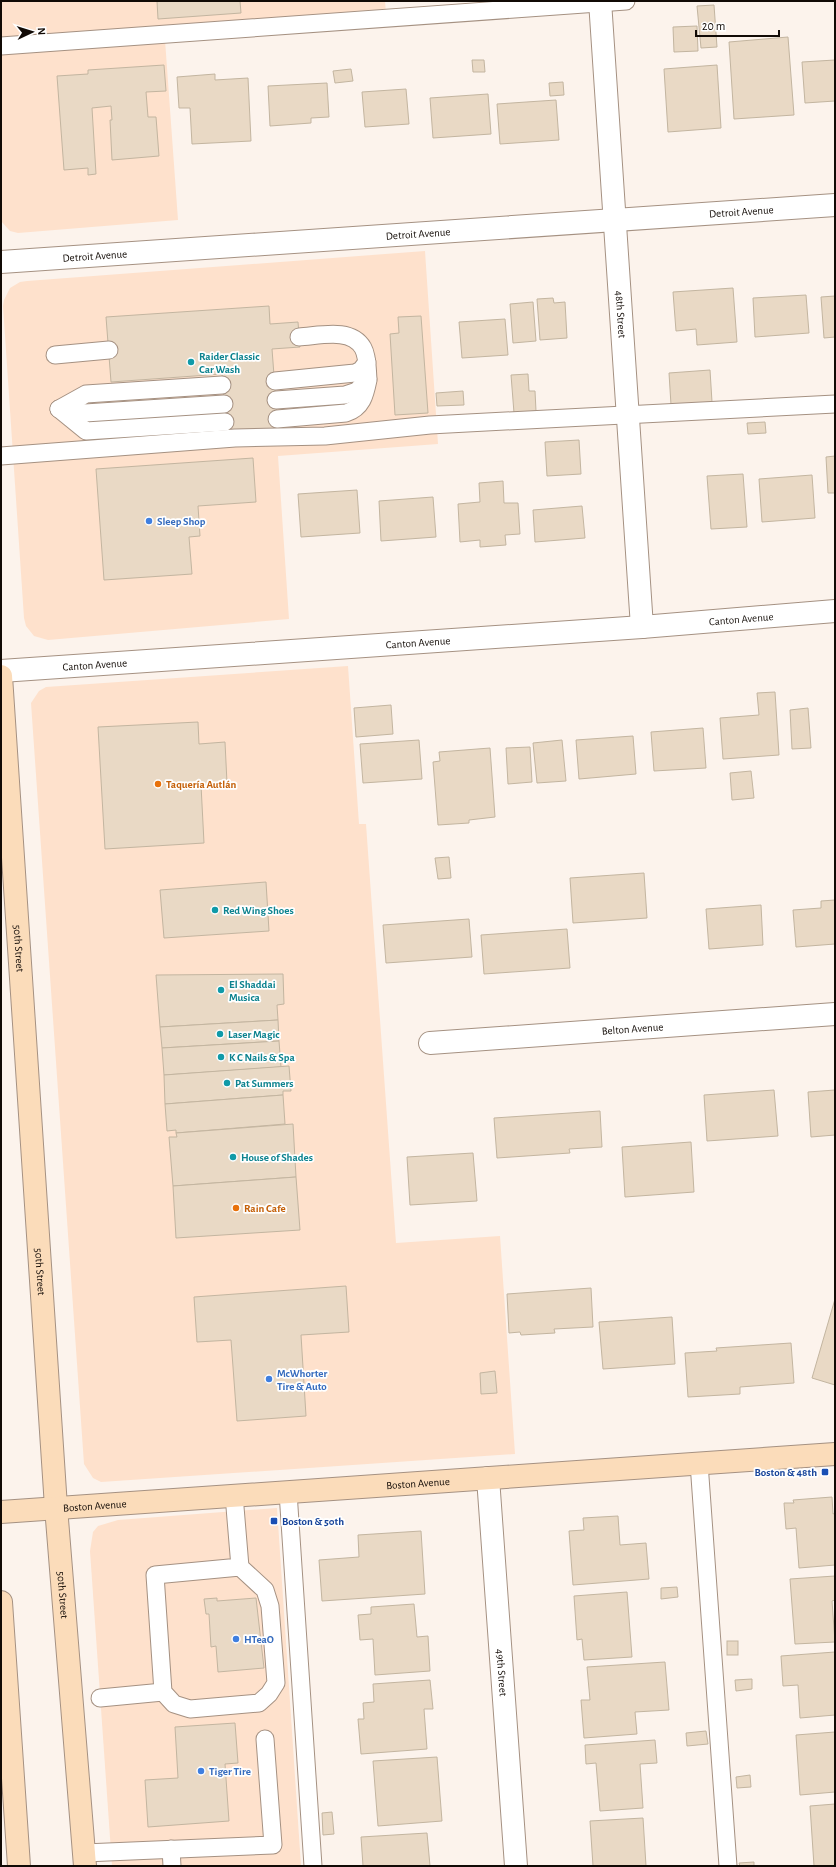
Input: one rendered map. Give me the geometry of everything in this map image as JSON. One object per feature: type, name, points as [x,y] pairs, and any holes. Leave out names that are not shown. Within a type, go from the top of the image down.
[{"type":"main road","name":"50th Street","points":[[1,676],[56,1507],[85,1860]]},
{"type":"main road","name":"Boston Avenue","points":[[1,1512],[835,1454]]},
{"type":"main road","points":[[1,1602],[4,1681],[19,1866]]},
{"type":"street","name":"48th Street","points":[[600,2],[616,220],[642,627]]},
{"type":"street","name":"Detroit Avenue","points":[[1,262],[835,205]]},
{"type":"street","name":"Canton Avenue","points":[[1,671],[642,627],[835,611]]},
{"type":"street","name":"Belton Avenue","points":[[430,1044],[835,1014]]},
{"type":"street","name":"49th Street","points":[[488,1478],[516,1866]]},
{"type":"lane","points":[[1,46],[626,1]]},
{"type":"lane","points":[[277,419],[346,414],[353,411],[360,405],[365,395],[368,379],[367,362],[363,348],[355,339],[339,334],[299,337]]},
{"type":"lane","points":[[55,355],[109,350]]},
{"type":"lane","points":[[275,381],[355,373],[361,370],[367,362]]},
{"type":"lane","points":[[276,400],[345,394],[357,391],[368,379]]},
{"type":"lane","points":[[59,409],[86,394],[222,385]]},
{"type":"lane","points":[[59,409],[85,413],[224,404]]},
{"type":"lane","points":[[1,456],[234,438],[325,436],[430,425],[628,416],[835,404]]},
{"type":"lane","points":[[59,409],[86,431],[225,422]]},
{"type":"lane","points":[[699,1463],[728,1866]]},
{"type":"lane","points":[[288,1492],[313,1866]]},
{"type":"lane","points":[[234,1495],[240,1567],[264,1590],[270,1606],[276,1683],[269,1694],[259,1703],[190,1709],[174,1704],[164,1692],[155,1575],[240,1567]]},
{"type":"lane","points":[[100,1698],[164,1692]]},
{"type":"lane","points":[[85,1860],[171,1858],[273,1845],[265,1739]]},
{"type":"shaded area","points":[[1,1],[385,1],[387,25],[165,40],[178,220],[18,233],[10,231],[1,221]]},
{"type":"shaded area","points":[[425,251],[438,444],[278,456],[289,619],[48,640],[34,636],[26,626],[24,618],[3,306],[4,300],[10,288],[20,282],[27,281]]},
{"type":"shaded area","points":[[348,666],[359,824],[366,824],[396,1243],[500,1236],[515,1454],[101,1482],[93,1478],[84,1464],[31,703],[39,691],[46,687]]},
{"type":"shaded area","points":[[277,1508],[301,1866],[112,1866],[90,1551],[93,1532],[98,1526],[118,1520]]},
{"type":"building","points":[[157,1],[240,1],[241,13],[158,19]]},
{"type":"building","points":[[714,5],[717,47],[701,48],[697,6]]},
{"type":"building","points":[[697,26],[698,51],[674,52],[673,27]]},
{"type":"building","points":[[788,37],[794,115],[734,119],[729,42]]},
{"type":"building","points":[[472,60],[484,60],[485,72],[473,72]]},
{"type":"building","points":[[835,60],[835,101],[805,103],[802,62]]},
{"type":"building","points":[[164,65],[166,91],[146,92],[148,117],[156,117],[159,156],[112,160],[110,120],[112,120],[111,106],[92,108],[96,174],[88,175],[88,168],[64,170],[57,76],[88,74],[88,70]]},
{"type":"building","points":[[717,65],[721,128],[668,132],[664,69]]},
{"type":"building","points":[[351,69],[353,81],[335,83],[333,71]]},
{"type":"building","points":[[215,74],[215,80],[248,78],[251,141],[192,144],[190,108],[179,108],[177,77]]},
{"type":"building","points":[[563,82],[564,95],[550,96],[549,83]]},
{"type":"building","points":[[327,83],[329,117],[311,118],[311,123],[270,126],[268,86]]},
{"type":"building","points":[[406,89],[409,124],[365,127],[362,92]]},
{"type":"building","points":[[488,94],[491,134],[433,138],[430,98]]},
{"type":"building","points":[[556,100],[559,140],[500,144],[497,104]]},
{"type":"building","points":[[733,288],[737,342],[697,345],[696,329],[676,331],[673,292]]},
{"type":"building","points":[[806,295],[809,333],[755,337],[753,298]]},
{"type":"building","points":[[835,296],[835,337],[824,338],[821,297]]},
{"type":"building","points":[[553,298],[554,303],[565,302],[567,338],[540,340],[537,299]]},
{"type":"building","points":[[533,302],[536,341],[513,343],[510,304]]},
{"type":"building","name":"Raider Classic Car Wash","points":[[269,306],[270,324],[298,322],[300,347],[272,349],[278,428],[226,432],[222,374],[111,382],[106,317]]},
{"type":"building","points":[[421,316],[428,413],[395,415],[390,334],[399,333],[398,317]]},
{"type":"building","points":[[505,319],[508,355],[462,358],[459,322]]},
{"type":"building","points":[[710,370],[712,402],[671,405],[669,373]]},
{"type":"building","points":[[528,374],[529,391],[535,391],[536,411],[514,413],[511,375]]},
{"type":"building","points":[[463,391],[464,405],[437,406],[436,393]]},
{"type":"building","points":[[765,422],[766,433],[748,434],[747,423]]},
{"type":"building","points":[[579,440],[581,474],[547,476],[545,442]]},
{"type":"building","points":[[835,456],[835,493],[828,493],[826,457]]},
{"type":"building","name":"Sleep Shop","points":[[253,458],[256,502],[198,506],[200,536],[189,537],[192,574],[104,580],[96,469]]},
{"type":"building","points":[[743,474],[747,527],[711,529],[707,476]]},
{"type":"building","points":[[812,475],[815,518],[762,522],[759,479]]},
{"type":"building","points":[[503,481],[504,503],[518,503],[520,534],[505,535],[506,545],[480,547],[480,540],[460,542],[458,504],[480,502],[479,483]]},
{"type":"building","points":[[357,490],[360,533],[301,537],[298,494]]},
{"type":"building","points":[[433,497],[436,537],[381,541],[379,501]]},
{"type":"building","points":[[582,506],[585,538],[535,542],[533,510]]},
{"type":"building","points":[[775,692],[779,755],[723,759],[720,718],[759,715],[757,693]]},
{"type":"building","points":[[391,705],[393,734],[356,737],[354,708]]},
{"type":"building","points":[[808,708],[811,748],[792,749],[790,710]]},
{"type":"building","name":"Taquería Autlán","points":[[198,722],[199,744],[225,742],[227,783],[201,785],[204,843],[105,849],[98,727]]},
{"type":"building","points":[[703,728],[706,768],[654,771],[651,732]]},
{"type":"building","points":[[633,736],[636,774],[579,779],[576,740]]},
{"type":"building","points":[[419,740],[422,779],[363,783],[360,744]]},
{"type":"building","points":[[562,740],[566,781],[537,783],[533,743]]},
{"type":"building","points":[[530,747],[532,782],[508,784],[506,748]]},
{"type":"building","points":[[490,748],[495,817],[469,820],[469,823],[438,825],[433,762],[440,761],[439,752]]},
{"type":"building","points":[[751,771],[754,798],[732,800],[730,773]]},
{"type":"building","points":[[449,857],[451,878],[438,879],[435,858]]},
{"type":"building","points":[[644,873],[647,918],[573,923],[570,878]]},
{"type":"building","name":"Red Wing Shoes","points":[[266,882],[269,931],[164,938],[160,890]]},
{"type":"building","points":[[835,900],[835,944],[796,947],[793,910],[821,908],[821,901]]},
{"type":"building","points":[[761,905],[763,945],[709,949],[706,909]]},
{"type":"building","points":[[469,919],[472,957],[386,963],[383,925]]},
{"type":"building","points":[[567,929],[570,968],[484,974],[481,935]]},
{"type":"building","name":"El Shaddai Musica","points":[[283,974],[284,1004],[277,1005],[278,1020],[160,1027],[156,975]]},
{"type":"building","name":"Laser Magic","points":[[278,1020],[279,1041],[162,1048],[160,1027]]},
{"type":"building","name":"K C Nails & Spa","points":[[279,1041],[281,1067],[164,1075],[162,1048]]},
{"type":"building","name":"Pat Summers","points":[[289,1066],[291,1091],[283,1091],[283,1095],[165,1104],[164,1075]]},
{"type":"building","points":[[774,1090],[778,1136],[707,1141],[704,1095]]},
{"type":"building","points":[[835,1090],[835,1135],[811,1137],[808,1092]]},
{"type":"building","points":[[283,1095],[285,1124],[176,1133],[176,1130],[167,1131],[165,1104]]},
{"type":"building","points":[[600,1111],[602,1147],[569,1149],[570,1153],[497,1158],[494,1118]]},
{"type":"building","name":"House of Shades","points":[[293,1124],[296,1177],[173,1186],[169,1137],[177,1137],[176,1133]]},
{"type":"building","points":[[691,1142],[694,1192],[625,1197],[622,1147]]},
{"type":"building","points":[[473,1153],[477,1201],[410,1205],[407,1157]]},
{"type":"building","name":"Rain Cafe","points":[[296,1177],[300,1230],[176,1238],[173,1186]]},
{"type":"building","name":"McWhorter Tire & Auto","points":[[346,1286],[349,1332],[301,1335],[306,1416],[237,1421],[231,1340],[197,1342],[194,1297]]},
{"type":"building","points":[[591,1288],[593,1327],[554,1329],[555,1333],[521,1335],[520,1332],[509,1333],[507,1294]]},
{"type":"building","points":[[835,1299],[835,1385],[812,1378]]},
{"type":"building","points":[[672,1317],[675,1364],[603,1369],[599,1322]]},
{"type":"building","points":[[791,1343],[794,1383],[740,1387],[740,1394],[688,1397],[685,1353],[717,1351],[716,1348]]},
{"type":"building","points":[[495,1371],[497,1393],[481,1394],[480,1373]]},
{"type":"building","points":[[832,1497],[833,1514],[835,1513],[835,1565],[799,1568],[796,1528],[786,1529],[784,1503],[794,1503],[793,1500]]},
{"type":"building","points":[[618,1516],[620,1545],[646,1543],[649,1579],[573,1585],[569,1531],[584,1530],[583,1518]]},
{"type":"building","points":[[421,1531],[425,1594],[322,1601],[319,1560],[359,1557],[358,1535]]},
{"type":"building","points":[[835,1576],[835,1600],[832,1601],[835,1642],[795,1644],[790,1579]]},
{"type":"building","points":[[677,1587],[678,1597],[661,1599],[661,1588]]},
{"type":"building","points":[[627,1592],[632,1657],[584,1660],[582,1639],[577,1640],[574,1596]]},
{"type":"building","name":"HTeaO","points":[[217,1598],[217,1601],[256,1598],[264,1668],[218,1672],[216,1646],[211,1647],[209,1614],[206,1614],[204,1599]]},
{"type":"building","points":[[414,1604],[417,1637],[428,1636],[430,1671],[375,1675],[373,1639],[360,1640],[358,1615],[371,1614],[371,1607]]},
{"type":"building","points":[[727,1641],[738,1641],[738,1655],[727,1655]]},
{"type":"building","points":[[835,1652],[835,1715],[800,1718],[798,1685],[783,1686],[781,1656]]},
{"type":"building","points":[[665,1662],[669,1710],[635,1712],[637,1734],[584,1738],[581,1700],[590,1700],[587,1667]]},
{"type":"building","points":[[752,1679],[752,1689],[736,1691],[735,1680]]},
{"type":"building","points":[[430,1680],[433,1709],[424,1709],[427,1749],[361,1754],[358,1719],[364,1719],[363,1703],[374,1702],[373,1684]]},
{"type":"building","name":"Tiger Tire","points":[[235,1723],[238,1763],[225,1764],[229,1821],[148,1827],[145,1780],[178,1778],[175,1727]]},
{"type":"building","points":[[706,1731],[708,1744],[687,1746],[686,1733]]},
{"type":"building","points":[[835,1732],[835,1792],[800,1795],[796,1735]]},
{"type":"building","points":[[655,1740],[657,1763],[640,1764],[643,1808],[600,1811],[596,1763],[586,1764],[585,1745]]},
{"type":"building","points":[[437,1757],[442,1821],[378,1826],[373,1761]]},
{"type":"building","points":[[750,1775],[751,1787],[737,1788],[736,1777]]},
{"type":"building","points":[[835,1804],[835,1866],[814,1866],[810,1806]]},
{"type":"building","points":[[332,1812],[334,1834],[323,1835],[322,1813]]},
{"type":"building","points":[[643,1818],[646,1866],[593,1866],[590,1821]]},
{"type":"building","points":[[427,1833],[430,1866],[363,1866],[361,1837]]},
{"type":"building","points":[[754,1862],[754,1866],[740,1866],[739,1863]]},
{"type":"place","name":"Raider Classic Car Wash","points":[[191,362]]},
{"type":"place","name":"Sleep Shop","points":[[149,521]]},
{"type":"place","name":"Taquería Autlán","points":[[158,784]]},
{"type":"place","name":"Red Wing Shoes","points":[[215,910]]},
{"type":"place","name":"El Shaddai Musica","points":[[221,990]]},
{"type":"place","name":"Laser Magic","points":[[220,1034]]},
{"type":"place","name":"K C Nails & Spa","points":[[221,1057]]},
{"type":"place","name":"Pat Summers","points":[[227,1083]]},
{"type":"place","name":"House of Shades","points":[[233,1157]]},
{"type":"place","name":"Rain Cafe","points":[[236,1208]]},
{"type":"place","name":"McWhorter Tire & Auto","points":[[269,1379]]},
{"type":"place","name":"Boston & 48th","points":[[825,1472]]},
{"type":"place","name":"Boston & 50th","points":[[274,1521]]},
{"type":"place","name":"HTeaO","points":[[236,1639]]},
{"type":"place","name":"Tiger Tire","points":[[201,1771]]}]
